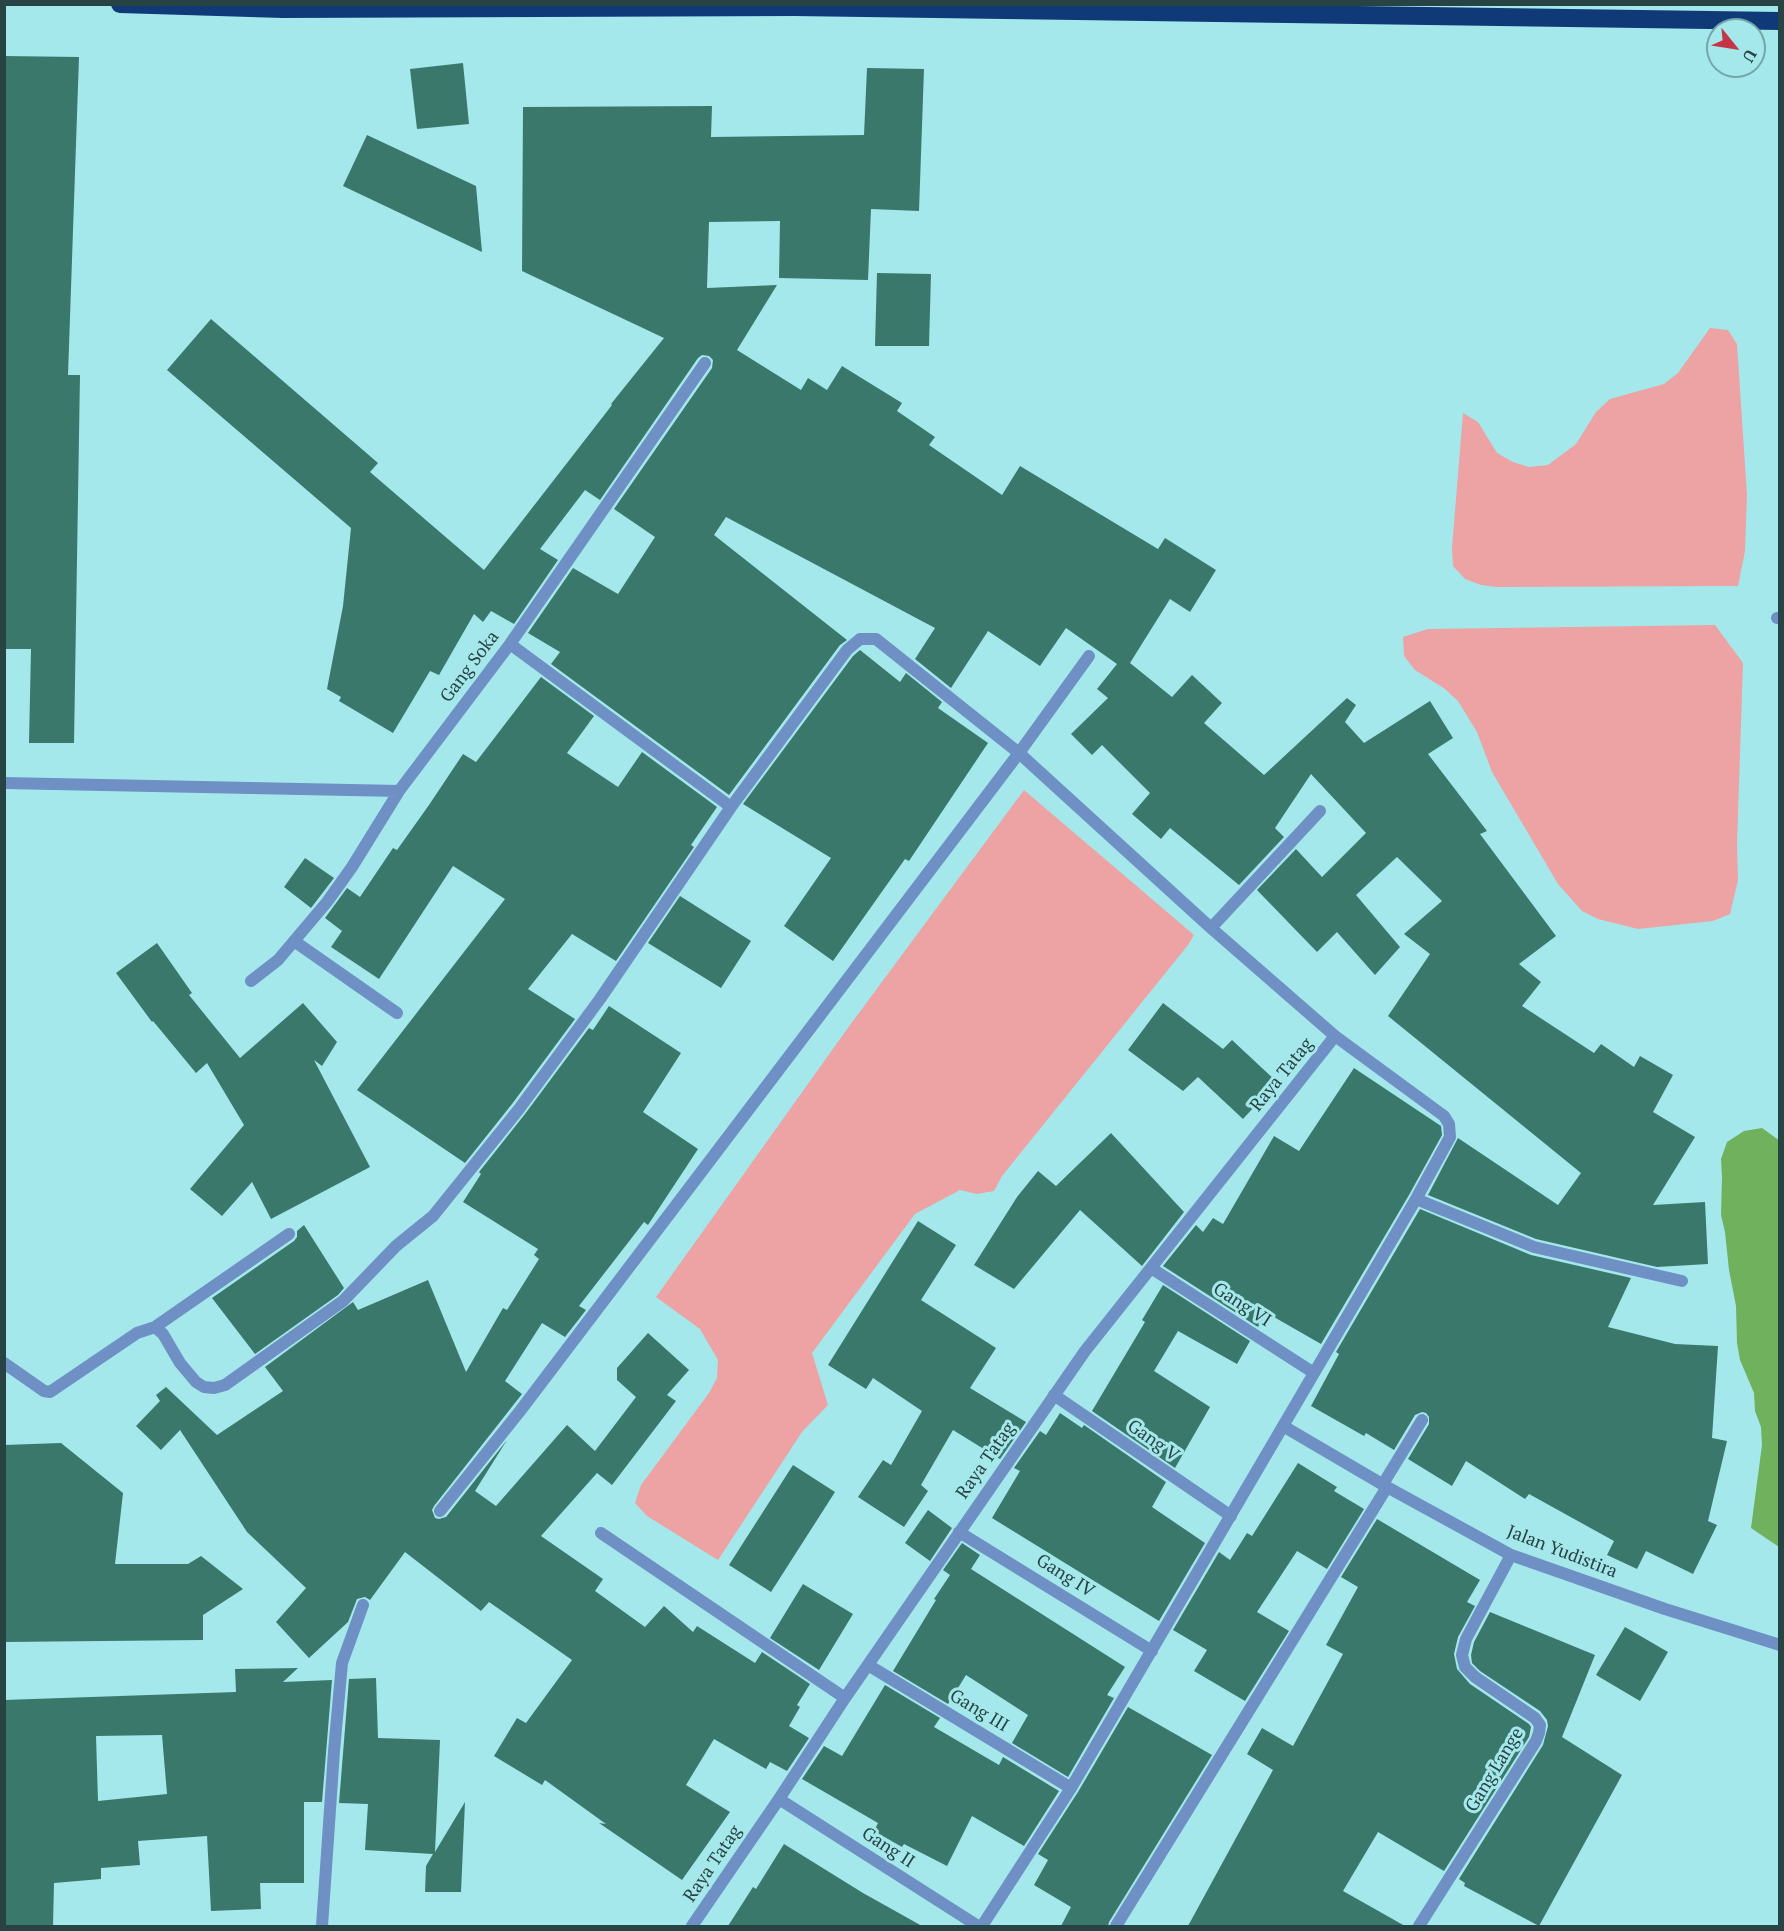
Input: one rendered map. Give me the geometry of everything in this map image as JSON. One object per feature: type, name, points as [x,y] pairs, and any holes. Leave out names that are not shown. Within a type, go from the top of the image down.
[{"type":"highway","points":[[120,4],[283,9],[794,7],[1779,21]]},
{"type":"street","name":"Gang Soka","points":[[251,981],[278,960],[327,902],[352,867],[399,791],[510,644],[705,363]]},
{"type":"street","points":[[155,1327],[164,1334],[180,1363],[196,1382],[204,1388],[214,1388],[225,1385],[343,1301],[396,1246],[433,1216],[519,1109],[600,999],[731,807],[847,650],[860,639],[876,639],[883,644],[1019,753],[1211,928],[1335,1036],[1444,1116],[1449,1124],[1450,1137],[1416,1199],[1071,1788],[980,1926]]},
{"type":"street","points":[[510,644],[731,807]]},
{"type":"street","points":[[440,1511],[520,1411],[1019,753],[1089,656]]},
{"type":"street","points":[[4,783],[399,791]]},
{"type":"street","points":[[1211,928],[1320,811]]},
{"type":"street","points":[[294,941],[397,1013]]},
{"type":"street","name":"Raya Tatag","points":[[692,1926],[845,1698],[1085,1351],[1335,1036]]},
{"type":"street","points":[[1416,1199],[1534,1247],[1682,1281]]},
{"type":"street","points":[[4,1363],[44,1391],[50,1392],[137,1333],[155,1327],[289,1234]]},
{"type":"street","name":"Gang VI","points":[[1151,1268],[1314,1373]]},
{"type":"street","name":"Gang V","points":[[1054,1395],[1231,1516]]},
{"type":"street","points":[[1116,1926],[1385,1486],[1422,1420]]},
{"type":"street","name":"Jalan Yudistira","points":[[1283,1426],[1385,1486],[1511,1555],[1665,1609],[1779,1645]]},
{"type":"street","name":"Gang IV","points":[[959,1532],[1152,1651]]},
{"type":"street","points":[[601,1533],[845,1698]]},
{"type":"street","name":"Gang Lange","points":[[1419,1926],[1539,1733],[1540,1725],[1535,1718],[1475,1677],[1466,1666],[1462,1655],[1466,1639],[1511,1555]]},
{"type":"street","points":[[322,1926],[342,1663],[363,1605]]},
{"type":"street","name":"Gang III","points":[[868,1665],[1071,1788]]},
{"type":"street","name":"Gang II","points":[[779,1799],[980,1926]]},
{"type":"shaded area","points":[[1710,328],[1728,330],[1737,344],[1747,495],[1745,551],[1738,586],[1497,587],[1481,585],[1465,579],[1453,566],[1452,548],[1463,413],[1478,422],[1497,453],[1513,462],[1529,467],[1548,465],[1576,444],[1596,412],[1610,399],[1664,384],[1678,373]]},
{"type":"shaded area","points":[[1715,625],[1743,663],[1737,844],[1738,880],[1730,914],[1713,921],[1638,929],[1598,919],[1582,911],[1558,884],[1492,772],[1477,732],[1458,701],[1445,689],[1415,670],[1404,656],[1403,637],[1428,629]]},
{"type":"shaded area","points":[[1024,790],[1194,935],[1002,1176],[994,1191],[977,1194],[960,1190],[915,1214],[812,1353],[828,1405],[802,1432],[718,1560],[647,1516],[635,1503],[641,1485],[709,1393],[717,1378],[718,1360],[700,1329],[656,1297],[850,1025]]},
{"type":"shaded area","points":[[1762,1128],[1780,1141],[1779,1547],[1751,1528],[1762,1445],[1761,1427],[1755,1411],[1754,1393],[1740,1360],[1736,1306],[1721,1215],[1721,1159],[1727,1142],[1744,1131]]},
{"type":"building","points":[[4,56],[79,57],[68,375],[80,375],[74,743],[29,743],[31,649],[4,649]]},
{"type":"building","points":[[463,63],[469,124],[417,129],[410,69]]},
{"type":"building","points":[[867,68],[924,69],[919,211],[871,209],[868,280],[779,278],[780,221],[709,222],[707,288],[777,285],[737,350],[801,390],[808,378],[827,390],[842,366],[902,403],[897,411],[935,437],[929,445],[1002,495],[1020,466],[1158,549],[1165,538],[1216,570],[1190,612],[1170,599],[1130,663],[1172,697],[1192,675],[1222,703],[1204,723],[1264,775],[1347,698],[1356,705],[1345,722],[1364,743],[1430,701],[1453,738],[1428,754],[1487,831],[1480,834],[1556,936],[1519,964],[1541,982],[1522,1006],[1594,1053],[1601,1044],[1634,1067],[1640,1056],[1673,1075],[1653,1112],[1695,1137],[1653,1205],[1705,1202],[1708,1264],[1657,1267],[1536,1239],[1428,1195],[1458,1138],[1558,1205],[1581,1173],[1388,1016],[1430,954],[1404,934],[1442,901],[1397,857],[1356,895],[1400,947],[1375,975],[1337,932],[1317,952],[1257,890],[1296,849],[1322,877],[1366,833],[1311,774],[1275,828],[1284,837],[1239,885],[1170,828],[1161,839],[1132,814],[1150,793],[1102,745],[1092,755],[1071,734],[1108,698],[1097,689],[1117,664],[1066,628],[1040,666],[988,631],[951,688],[915,659],[935,628],[726,517],[714,535],[847,640],[840,645],[729,795],[551,664],[560,652],[528,633],[573,568],[618,594],[655,537],[614,509],[712,368],[713,360],[709,356],[702,355],[698,358],[600,500],[585,490],[540,549],[558,560],[514,624],[491,611],[483,622],[474,614],[439,675],[430,671],[393,733],[339,701],[341,697],[327,689],[343,606],[351,528],[167,370],[211,319],[378,463],[370,472],[484,570],[664,338],[522,271],[523,107],[712,106],[711,137],[864,135]]},
{"type":"building","points":[[367,135],[476,186],[482,252],[343,186]]},
{"type":"building","points":[[877,273],[931,274],[929,346],[875,346]]},
{"type":"building","points":[[860,650],[900,682],[906,673],[942,702],[938,708],[988,743],[909,861],[905,859],[833,961],[784,926],[831,858],[743,804],[853,656]]},
{"type":"building","points":[[541,677],[594,716],[567,753],[618,787],[642,752],[717,807],[691,845],[694,847],[616,961],[572,934],[528,989],[575,1019],[465,1163],[357,1090],[505,899],[453,866],[379,979],[331,947],[342,931],[325,918],[347,888],[360,897],[393,848],[397,850],[463,754],[476,762]]},
{"type":"building","points":[[305,858],[334,878],[311,908],[284,887]]},
{"type":"building","points":[[680,896],[751,941],[721,988],[648,943]]},
{"type":"building","points":[[157,943],[192,993],[189,995],[240,1058],[303,1003],[337,1042],[322,1066],[314,1060],[370,1167],[271,1219],[252,1182],[222,1216],[190,1189],[244,1125],[207,1063],[196,1073],[152,1022],[116,973]]},
{"type":"building","points":[[1163,1003],[1223,1049],[1232,1040],[1277,1082],[1243,1119],[1198,1077],[1183,1091],[1128,1050]]},
{"type":"building","points":[[609,1006],[681,1053],[643,1112],[698,1149],[648,1225],[644,1222],[579,1306],[586,1310],[565,1337],[542,1323],[505,1381],[522,1394],[432,1510],[435,1518],[446,1517],[507,1440],[475,1491],[496,1506],[567,1425],[595,1451],[636,1397],[617,1380],[617,1368],[648,1333],[689,1370],[667,1395],[676,1401],[612,1485],[597,1473],[541,1536],[603,1579],[595,1591],[645,1627],[664,1606],[693,1632],[697,1626],[755,1663],[762,1652],[810,1684],[797,1705],[800,1707],[789,1726],[809,1738],[787,1771],[770,1762],[766,1769],[714,1739],[686,1785],[730,1812],[682,1880],[599,1823],[606,1824],[545,1780],[542,1785],[494,1756],[517,1718],[526,1723],[572,1660],[489,1602],[481,1611],[405,1552],[370,1600],[365,1597],[357,1599],[348,1622],[309,1658],[276,1622],[306,1588],[247,1532],[180,1430],[161,1450],[136,1426],[160,1401],[156,1395],[166,1387],[217,1435],[283,1391],[265,1367],[353,1302],[358,1310],[428,1280],[466,1372],[503,1308],[507,1310],[539,1259],[534,1255],[538,1249],[463,1202],[481,1174],[479,1172],[589,1028],[593,1030]]},
{"type":"building","points":[[1354,1068],[1441,1126],[1442,1135],[1321,1344],[1267,1313],[1258,1327],[1163,1266],[1196,1225],[1203,1232],[1213,1218],[1223,1224],[1274,1136],[1299,1151]]},
{"type":"building","points":[[1111,1133],[1184,1212],[1142,1266],[1080,1210],[1014,1289],[974,1265],[1017,1197],[1038,1171],[1056,1186]]},
{"type":"building","points":[[1420,1209],[1531,1255],[1631,1278],[1608,1327],[1675,1344],[1718,1346],[1712,1438],[1727,1441],[1708,1521],[1717,1525],[1693,1574],[1646,1551],[1637,1569],[1607,1555],[1614,1541],[1529,1494],[1525,1499],[1466,1461],[1452,1486],[1408,1459],[1429,1424],[1429,1417],[1426,1413],[1415,1415],[1394,1450],[1366,1433],[1364,1436],[1311,1406],[1339,1354],[1336,1352]]},
{"type":"building","points":[[918,1221],[956,1245],[921,1300],[996,1348],[970,1388],[1026,1422],[1000,1459],[953,1430],[921,1485],[928,1491],[904,1527],[858,1497],[883,1460],[891,1465],[922,1411],[873,1378],[866,1389],[828,1365]]},
{"type":"building","points":[[304,1225],[344,1288],[338,1295],[255,1354],[212,1298],[294,1241],[297,1231]]},
{"type":"building","points":[[1163,1285],[1250,1341],[1237,1364],[1178,1331],[1154,1371],[1210,1407],[1175,1468],[1092,1411],[1145,1322],[1142,1320]]},
{"type":"building","points":[[1060,1413],[1082,1428],[1084,1425],[1166,1482],[1152,1507],[1205,1543],[1159,1621],[992,1518],[1020,1471],[1014,1468],[1040,1431],[1046,1435]]},
{"type":"building","points":[[61,1443],[123,1493],[115,1564],[188,1564],[201,1556],[243,1589],[203,1615],[203,1640],[4,1642],[4,1445]]},
{"type":"building","points":[[1298,1463],[1337,1487],[1334,1491],[1364,1509],[1327,1569],[1297,1551],[1257,1612],[1289,1631],[1245,1701],[1194,1671],[1207,1650],[1173,1630],[1219,1552],[1230,1560],[1247,1533],[1252,1536]]},
{"type":"building","points":[[793,1465],[835,1492],[771,1592],[729,1565]]},
{"type":"building","points":[[928,1510],[952,1528],[930,1561],[905,1543]]},
{"type":"building","points":[[1377,1519],[1480,1580],[1467,1602],[1475,1606],[1458,1637],[1454,1654],[1457,1669],[1470,1684],[1529,1724],[1531,1727],[1529,1737],[1444,1871],[1378,1832],[1343,1891],[1405,1926],[1188,1926],[1273,1770],[1247,1754],[1262,1728],[1293,1746],[1343,1654],[1326,1645],[1358,1587],[1341,1577]]},
{"type":"building","points":[[962,1543],[980,1555],[971,1569],[1125,1667],[1107,1695],[1114,1698],[1068,1777],[1012,1743],[1028,1715],[966,1675],[948,1704],[893,1671],[950,1575],[943,1570]]},
{"type":"building","points":[[803,1584],[853,1614],[819,1670],[770,1638]]},
{"type":"building","points":[[1490,1612],[1595,1655],[1562,1737],[1622,1775],[1539,1926],[1464,1886],[1465,1883],[1459,1879],[1543,1745],[1548,1726],[1547,1720],[1540,1711],[1480,1671],[1472,1663],[1474,1642]]},
{"type":"building","points":[[1625,1627],[1668,1652],[1640,1701],[1596,1675]]},
{"type":"building","points":[[298,1668],[283,1682],[332,1680],[322,1802],[304,1802],[304,1883],[260,1883],[261,1909],[211,1911],[207,1836],[138,1841],[140,1865],[101,1868],[101,1879],[54,1883],[53,1926],[4,1926],[4,1700],[236,1692],[235,1669]],"holes":[[[162,1735],[167,1794],[98,1801],[96,1736]]]},
{"type":"building","points":[[376,1678],[378,1738],[440,1740],[435,1852],[465,1802],[461,1892],[425,1892],[426,1866],[433,1854],[365,1850],[368,1804],[339,1803],[349,1679]]},
{"type":"building","points":[[885,1685],[940,1718],[934,1727],[999,1765],[1003,1757],[1059,1791],[1024,1846],[972,1816],[947,1866],[904,1844],[902,1847],[874,1831],[878,1823],[802,1779],[824,1746],[842,1756]]},
{"type":"building","points":[[1128,1707],[1212,1755],[1108,1926],[1061,1926],[1071,1907],[1034,1885],[1048,1860],[1038,1854]]},
{"type":"building","points":[[784,1844],[922,1926],[728,1926],[753,1887],[756,1889]]}]
